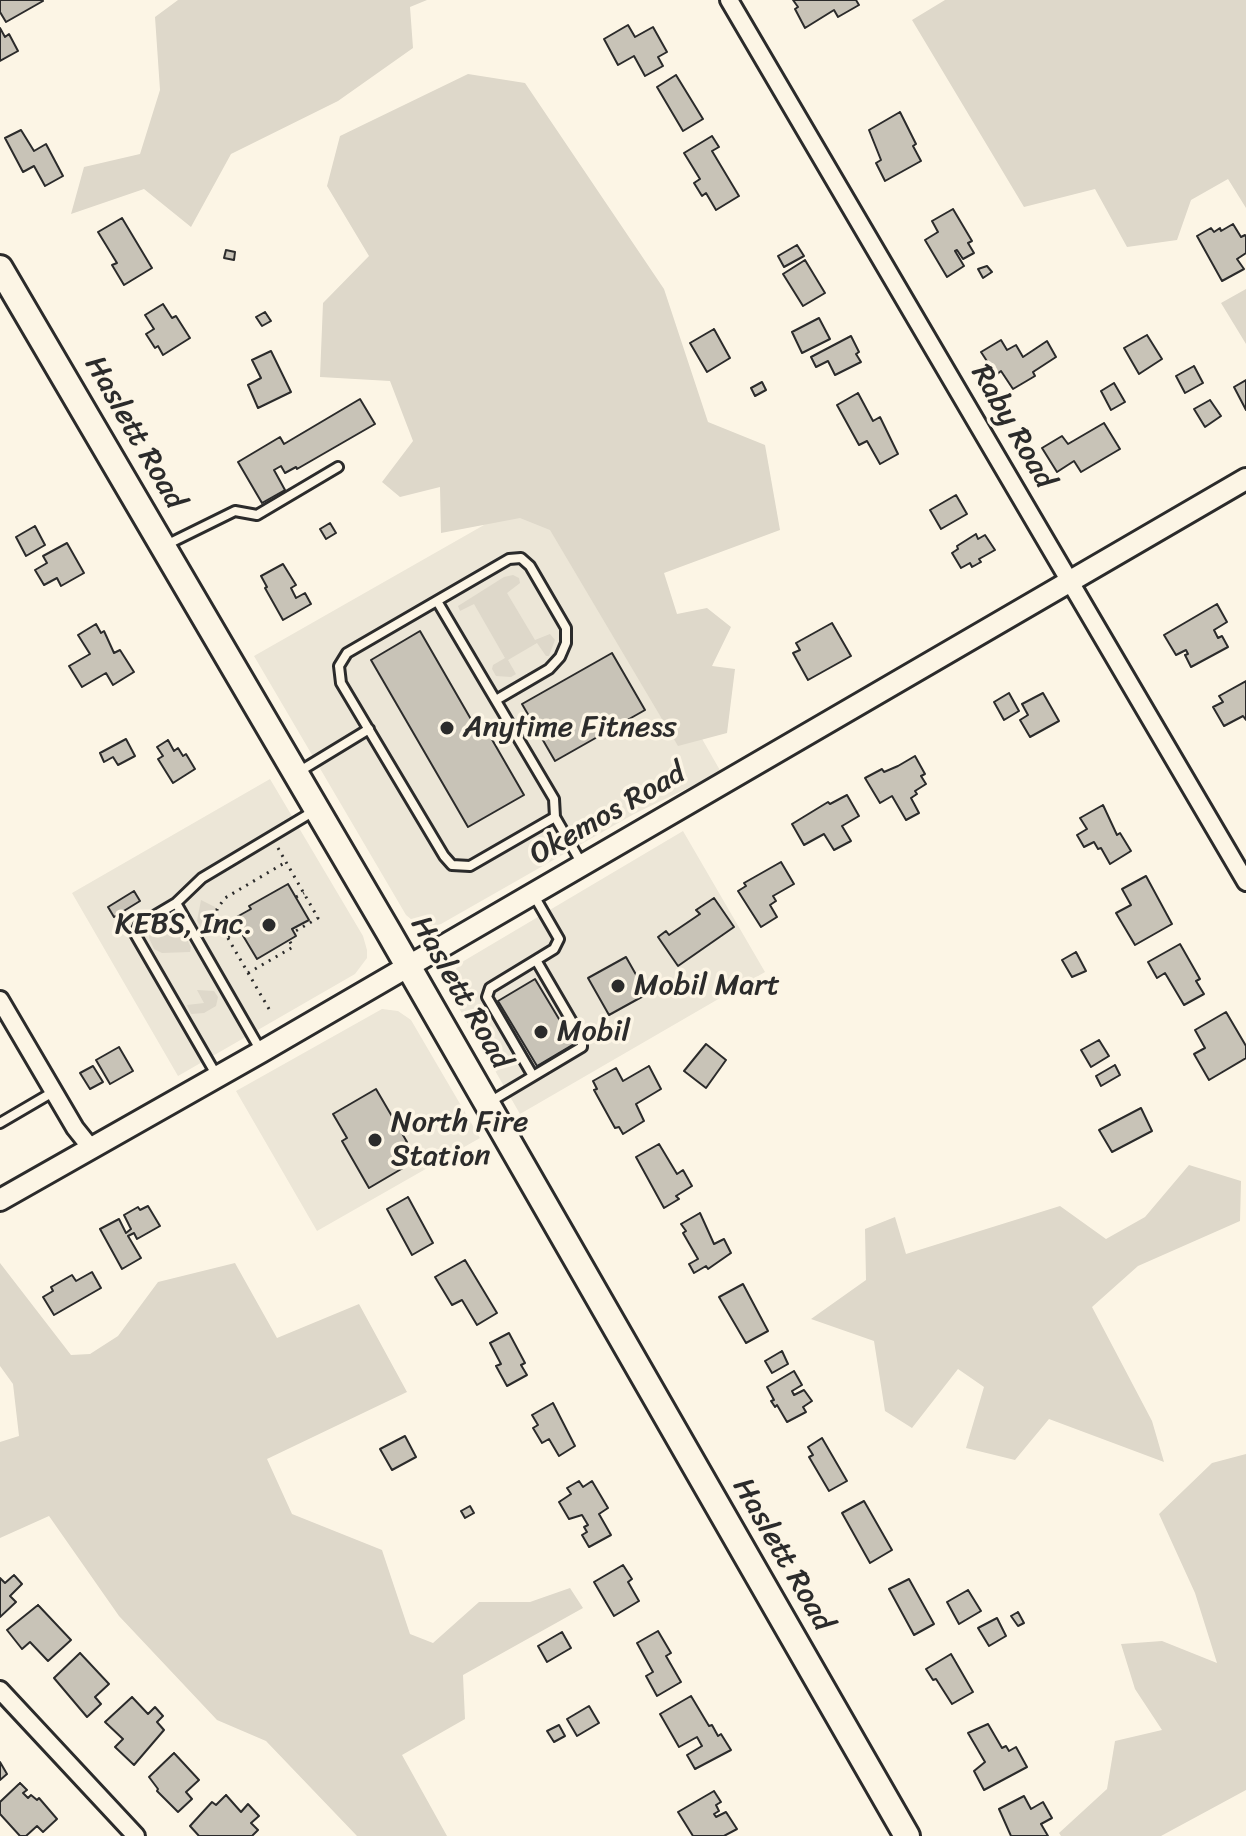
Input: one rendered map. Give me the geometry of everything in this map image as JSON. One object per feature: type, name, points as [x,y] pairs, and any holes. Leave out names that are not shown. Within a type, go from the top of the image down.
[{"type":"main road","name":"Haslett Road","points":[[0,268],[488,1103],[907,1836]]},
{"type":"street","name":"Raby Road","points":[[729,0],[1246,882]]},
{"type":"street","name":"Okemos Road","points":[[0,1200],[218,1077],[1246,479]]},
{"type":"street","points":[[0,1000],[75,1128],[91,1148]]},
{"type":"street","points":[[0,1690],[136,1836]]},
{"type":"lane","points":[[163,546],[235,511],[257,515],[338,467]]},
{"type":"lane","points":[[496,700],[549,669],[560,657],[566,643],[566,628],[530,566],[521,558],[509,559],[347,653],[342,658],[339,671],[341,683],[452,865],[470,866],[555,817]]},
{"type":"lane","points":[[437,601],[554,799],[555,817],[582,864]]},
{"type":"lane","points":[[295,773],[369,729]]},
{"type":"lane","points":[[218,1077],[135,934],[139,925],[176,903],[202,878],[317,809]]},
{"type":"lane","points":[[532,894],[559,939],[554,949],[493,985],[487,992],[489,1001],[519,1044],[533,1076]]},
{"type":"lane","points":[[176,903],[261,1052]]},
{"type":"lane","points":[[488,1103],[582,1047],[582,1039],[536,960]]},
{"type":"lane","points":[[543,993],[552,988]]},
{"type":"lane","points":[[559,1021],[569,1016]]},
{"type":"lane","points":[[0,1123],[53,1092]]},
{"type":"path","points":[[269,1009],[218,921],[217,909],[220,903],[286,862],[318,918],[294,932]]},
{"type":"path","points":[[296,897],[304,893]]},
{"type":"path","points":[[228,937],[240,930]]},
{"type":"path","points":[[248,973],[293,947],[289,940]]},
{"type":"path","points":[[277,948],[280,954]]},
{"type":"shaded area","points":[[178,0],[427,0],[410,7],[413,48],[338,101],[231,154],[191,227],[144,189],[71,214],[84,167],[140,154],[160,90],[155,17]]},
{"type":"shaded area","points":[[945,0],[1246,0],[1246,208],[1228,179],[1191,200],[1177,240],[1127,247],[1095,189],[1024,207],[912,20]]},
{"type":"shaded area","points":[[468,74],[525,83],[664,289],[708,422],[765,445],[780,530],[664,573],[677,614],[707,608],[731,627],[712,666],[735,669],[727,733],[678,746],[550,530],[520,518],[441,533],[440,487],[400,497],[382,482],[413,441],[390,381],[320,377],[323,303],[369,256],[327,186],[340,136]]},
{"type":"shaded area","points":[[1246,289],[1246,344],[1221,303]]},
{"type":"shaded area","points":[[556,484],[721,772],[634,814],[441,924],[418,925],[406,915],[254,656]]},
{"type":"shaded area","points":[[513,575],[519,578],[520,583],[507,593],[535,640],[550,634],[555,640],[549,656],[537,643],[508,660],[516,674],[511,677],[496,676],[493,665],[505,658],[474,604],[460,611],[458,606],[504,577]]},
{"type":"shaded area","points":[[270,779],[363,936],[367,958],[355,974],[178,1076],[72,893]]},
{"type":"shaded area","points":[[683,831],[765,972],[520,1114],[452,996],[450,983],[454,971],[462,962]]},
{"type":"shaded area","points":[[201,900],[215,907],[217,923],[207,936],[197,921]]},
{"type":"shaded area","points":[[168,919],[178,923],[191,947],[190,952],[162,953],[154,949],[150,932]]},
{"type":"shaded area","points":[[197,990],[214,991],[218,997],[216,1006],[204,1013],[191,1014],[187,1005],[204,1003]]},
{"type":"shaded area","points":[[382,1009],[398,1011],[411,1020],[480,1138],[317,1231],[236,1091]]},
{"type":"shaded area","points":[[1189,1165],[1241,1181],[1240,1221],[1138,1266],[1092,1307],[1152,1421],[1164,1462],[1049,1419],[1015,1460],[966,1448],[984,1387],[958,1369],[912,1428],[885,1411],[874,1341],[811,1319],[866,1280],[865,1229],[895,1217],[906,1254],[1060,1206],[1106,1239],[1145,1217]]},
{"type":"shaded area","points":[[0,1263],[71,1355],[90,1354],[118,1336],[158,1282],[235,1263],[277,1338],[359,1304],[407,1392],[267,1459],[292,1514],[382,1550],[410,1634],[433,1643],[479,1602],[530,1602],[570,1588],[583,1608],[463,1675],[465,1719],[402,1755],[447,1836],[357,1836],[266,1741],[217,1720],[119,1616],[49,1516],[0,1538],[0,1442],[19,1436],[13,1384],[0,1366]]},
{"type":"shaded area","points":[[1246,1454],[1246,1790],[1161,1836],[1061,1836],[1059,1833],[1107,1789],[1115,1741],[1162,1730],[1135,1689],[1121,1644],[1162,1641],[1217,1663],[1195,1593],[1159,1514],[1212,1463]]},
{"type":"building","points":[[0,0],[43,1],[6,22],[0,12]]},
{"type":"building","points":[[793,0],[856,0],[859,5],[838,17],[834,10],[805,28]]},
{"type":"building","points":[[628,25],[635,37],[653,27],[667,52],[658,57],[663,66],[645,76],[634,56],[618,65],[604,39]]},
{"type":"building","points":[[0,28],[5,37],[9,34],[18,51],[0,61]]},
{"type":"building","points":[[676,75],[703,119],[683,131],[657,87]]},
{"type":"building","points":[[900,112],[921,161],[885,181],[876,163],[881,160],[869,130]]},
{"type":"building","points":[[21,130],[34,151],[46,144],[63,176],[45,186],[34,166],[23,172],[5,138]]},
{"type":"building","points":[[712,136],[719,147],[712,151],[739,196],[716,210],[706,193],[702,196],[694,183],[700,179],[684,153]]},
{"type":"building","points":[[953,209],[972,241],[968,243],[974,253],[963,259],[955,251],[964,266],[947,277],[925,240],[938,232],[932,221]]},
{"type":"building","points":[[122,218],[152,268],[124,285],[112,265],[117,263],[98,232]]},
{"type":"building","points":[[1233,224],[1241,237],[1246,237],[1246,253],[1237,259],[1244,269],[1222,281],[1197,236],[1211,228],[1214,232],[1220,228],[1221,231]]},
{"type":"building","points":[[797,245],[804,256],[784,267],[778,256]]},
{"type":"building","points":[[226,250],[235,252],[234,260],[224,258]]},
{"type":"building","points":[[805,260],[825,293],[803,306],[783,274]]},
{"type":"building","points":[[987,266],[992,272],[983,278],[978,269]]},
{"type":"building","points":[[163,304],[172,318],[176,316],[190,338],[163,355],[146,334],[154,329],[145,315]]},
{"type":"building","points":[[265,312],[271,321],[262,326],[256,317]]},
{"type":"building","points":[[819,318],[830,339],[802,353],[792,332]]},
{"type":"building","points":[[714,329],[730,358],[707,372],[690,343]]},
{"type":"building","points":[[1147,335],[1162,359],[1139,374],[1124,348]]},
{"type":"building","points":[[851,336],[861,362],[835,375],[828,361],[816,367],[811,357]]},
{"type":"building","points":[[1001,340],[1007,350],[1016,345],[1023,357],[1047,341],[1056,357],[1033,372],[1035,376],[1013,389],[1001,371],[996,375],[981,352]]},
{"type":"building","points":[[271,351],[291,392],[258,408],[248,385],[261,378],[252,360]]},
{"type":"building","points":[[1194,366],[1203,383],[1185,393],[1176,376]]},
{"type":"building","points":[[1246,380],[1246,410],[1234,387]]},
{"type":"building","points":[[762,382],[766,390],[755,396],[751,388]]},
{"type":"building","points":[[1114,383],[1125,402],[1111,410],[1101,391]]},
{"type":"building","points":[[858,393],[873,421],[880,417],[898,454],[880,464],[867,441],[859,445],[837,405]]},
{"type":"building","points":[[360,399],[375,424],[297,469],[285,473],[281,466],[274,470],[285,490],[262,503],[238,462],[280,437],[284,444]]},
{"type":"building","points":[[1210,400],[1221,416],[1205,427],[1194,409]]},
{"type":"building","points":[[1104,423],[1120,449],[1081,472],[1074,461],[1057,472],[1042,448],[1062,436],[1068,444]]},
{"type":"building","points":[[956,495],[967,514],[941,529],[930,510]]},
{"type":"building","points":[[330,523],[336,533],[326,539],[320,529]]},
{"type":"building","points":[[35,526],[45,545],[26,556],[16,537]]},
{"type":"building","points":[[976,534],[978,539],[985,535],[995,550],[972,567],[970,563],[961,568],[952,553]]},
{"type":"building","points":[[67,543],[84,573],[61,586],[57,578],[44,585],[35,570],[47,563],[43,556]]},
{"type":"building","points":[[283,564],[296,585],[291,588],[296,598],[305,593],[311,604],[283,620],[261,576]]},
{"type":"building","points":[[1217,604],[1227,622],[1214,630],[1228,647],[1191,667],[1186,650],[1176,655],[1164,635]]},
{"type":"building","points":[[832,623],[851,656],[808,680],[793,653],[800,650],[796,643]]},
{"type":"building","points":[[96,624],[101,633],[104,631],[114,653],[120,650],[134,672],[113,685],[106,673],[82,687],[69,666],[90,654],[78,635]]},
{"type":"building","points":[[420,631],[472,721],[479,717],[524,795],[468,827],[371,660]]},
{"type":"building","points":[[612,653],[645,710],[555,761],[522,704]]},
{"type":"building","points":[[1246,681],[1246,720],[1243,716],[1224,726],[1213,707],[1223,702],[1219,696]]},
{"type":"building","points":[[1009,693],[1019,711],[1004,720],[994,702]]},
{"type":"building","points":[[1043,693],[1059,721],[1030,737],[1020,720],[1028,715],[1022,704]]},
{"type":"building","points":[[126,739],[135,756],[118,765],[113,757],[104,762],[100,753]]},
{"type":"building","points":[[168,740],[174,751],[178,748],[183,756],[186,754],[195,769],[173,783],[158,759],[163,756],[157,747]]},
{"type":"building","points":[[915,756],[925,774],[921,776],[926,784],[911,798],[919,813],[906,820],[892,796],[880,803],[865,778]]},
{"type":"building","points":[[847,795],[859,816],[842,826],[851,841],[834,850],[824,834],[804,845],[792,824],[828,802],[830,804]]},
{"type":"building","points":[[1103,805],[1117,835],[1120,833],[1131,851],[1110,864],[1101,848],[1098,849],[1094,842],[1084,847],[1077,835],[1087,829],[1080,818]]},
{"type":"building","points":[[781,862],[794,884],[773,896],[776,901],[770,905],[777,917],[761,927],[738,891],[746,886],[744,883]]},
{"type":"building","points":[[1146,876],[1172,924],[1135,945],[1116,913],[1131,905],[1122,889]]},
{"type":"building","name":"KEBS, Inc.","points":[[288,884],[309,920],[292,929],[296,936],[257,959],[233,919]]},
{"type":"building","points":[[134,891],[140,901],[114,917],[108,907]]},
{"type":"building","points":[[714,898],[734,927],[678,966],[658,937],[666,931],[669,935],[700,914],[696,910]]},
{"type":"building","points":[[1180,944],[1200,979],[1196,981],[1204,994],[1184,1005],[1165,973],[1157,978],[1148,962]]},
{"type":"building","points":[[1076,952],[1086,971],[1072,977],[1062,960]]},
{"type":"building","name":"Mobil Mart","points":[[626,957],[647,994],[609,1015],[588,978]]},
{"type":"building","name":"Mobil","points":[[535,979],[574,1044],[537,1066],[498,1001]]},
{"type":"building","points":[[1226,1012],[1246,1046],[1246,1058],[1209,1080],[1194,1054],[1205,1048],[1195,1030]]},
{"type":"building","points":[[1099,1040],[1109,1056],[1091,1067],[1081,1050]]},
{"type":"building","points":[[706,1044],[726,1060],[706,1088],[684,1071]]},
{"type":"building","points":[[119,1047],[133,1071],[110,1084],[96,1060]]},
{"type":"building","points":[[1115,1065],[1120,1075],[1101,1086],[1096,1076]]},
{"type":"building","points":[[93,1066],[103,1082],[90,1089],[80,1073]]},
{"type":"building","points":[[649,1066],[661,1089],[636,1104],[644,1121],[623,1134],[619,1127],[615,1128],[594,1090],[597,1089],[593,1081],[616,1068],[623,1081]]},
{"type":"building","name":"North Fire Station","points":[[376,1089],[407,1142],[403,1144],[409,1155],[399,1162],[403,1168],[369,1188],[342,1141],[347,1138],[333,1114]]},
{"type":"building","points":[[1141,1108],[1152,1131],[1112,1152],[1099,1130]]},
{"type":"building","points":[[659,1144],[677,1174],[683,1170],[692,1186],[664,1208],[636,1157]]},
{"type":"building","points":[[408,1197],[433,1243],[412,1255],[387,1209]]},
{"type":"building","points":[[148,1206],[160,1226],[137,1239],[134,1233],[128,1236],[141,1258],[122,1269],[100,1229],[119,1219],[126,1233],[131,1229],[124,1215],[138,1207],[140,1210]]},
{"type":"building","points":[[700,1213],[714,1244],[724,1239],[731,1253],[708,1269],[706,1266],[694,1273],[689,1264],[698,1259],[681,1224]]},
{"type":"building","points":[[465,1260],[497,1313],[477,1325],[462,1300],[452,1305],[435,1277]]},
{"type":"building","points":[[92,1272],[101,1288],[54,1315],[43,1297],[53,1291],[51,1287],[72,1275],[76,1281]]},
{"type":"building","points":[[743,1284],[768,1331],[746,1343],[719,1297]]},
{"type":"building","points":[[509,1333],[525,1363],[521,1365],[527,1375],[507,1386],[496,1366],[501,1364],[490,1343]]},
{"type":"building","points":[[782,1351],[788,1364],[772,1373],[765,1361]]},
{"type":"building","points":[[794,1371],[802,1385],[792,1391],[794,1395],[804,1390],[812,1401],[803,1407],[806,1412],[787,1422],[771,1401],[774,1400],[767,1387]]},
{"type":"building","points":[[553,1403],[575,1446],[559,1456],[549,1439],[542,1443],[533,1428],[538,1425],[532,1415]]},
{"type":"building","points":[[405,1436],[416,1457],[392,1470],[380,1449]]},
{"type":"building","points":[[822,1438],[847,1481],[829,1491],[809,1457],[813,1455],[808,1447]]},
{"type":"building","points":[[579,1481],[583,1487],[592,1481],[608,1508],[599,1514],[611,1535],[589,1547],[582,1535],[587,1532],[584,1527],[588,1525],[582,1515],[569,1519],[559,1502],[571,1494],[567,1488]]},
{"type":"building","points":[[864,1501],[892,1550],[870,1563],[842,1513]]},
{"type":"building","points":[[470,1506],[474,1513],[465,1518],[461,1511]]},
{"type":"building","points":[[623,1565],[632,1579],[628,1582],[639,1601],[614,1616],[594,1582]]},
{"type":"building","points":[[14,1575],[22,1584],[10,1596],[16,1602],[0,1617],[0,1578],[5,1583]]},
{"type":"building","points":[[909,1579],[934,1624],[914,1635],[889,1589]]},
{"type":"building","points":[[968,1590],[981,1611],[959,1624],[947,1602]]},
{"type":"building","points":[[38,1605],[71,1640],[48,1661],[30,1642],[22,1649],[7,1630]]},
{"type":"building","points":[[1018,1612],[1024,1623],[1018,1626],[1011,1616]]},
{"type":"building","points":[[997,1618],[1006,1636],[989,1646],[978,1628]]},
{"type":"building","points":[[658,1631],[671,1653],[666,1656],[681,1682],[657,1696],[646,1676],[653,1672],[637,1643]]},
{"type":"building","points":[[562,1632],[571,1648],[547,1662],[538,1646]]},
{"type":"building","points":[[80,1653],[109,1684],[95,1697],[101,1704],[87,1717],[54,1678]]},
{"type":"building","points":[[951,1654],[973,1692],[952,1704],[926,1669]]},
{"type":"building","points":[[691,1696],[709,1726],[712,1725],[718,1736],[721,1734],[731,1750],[695,1769],[687,1755],[702,1746],[697,1737],[679,1747],[660,1714]]},
{"type":"building","points":[[132,1697],[148,1714],[155,1707],[163,1716],[157,1722],[164,1730],[134,1765],[115,1747],[123,1739],[105,1722]]},
{"type":"building","points":[[589,1706],[599,1723],[577,1736],[567,1719]]},
{"type":"building","points":[[988,1724],[1002,1748],[1006,1746],[1009,1751],[1016,1747],[1027,1767],[984,1790],[974,1771],[985,1762],[968,1733]]},
{"type":"building","points":[[559,1725],[565,1736],[554,1742],[547,1731]]},
{"type":"building","points":[[174,1753],[199,1780],[186,1792],[192,1799],[178,1812],[157,1791],[149,1777]]},
{"type":"building","points":[[0,1762],[7,1774],[0,1780]]},
{"type":"building","points":[[20,1783],[27,1790],[23,1793],[28,1798],[31,1795],[37,1800],[39,1798],[57,1819],[43,1832],[37,1826],[26,1836],[20,1836],[0,1814],[0,1802]]},
{"type":"building","points":[[714,1791],[721,1802],[716,1805],[719,1811],[714,1814],[716,1817],[726,1812],[737,1829],[724,1836],[693,1836],[678,1812]]},
{"type":"building","points":[[226,1795],[241,1812],[248,1804],[259,1816],[251,1823],[258,1830],[252,1836],[199,1836],[190,1826],[212,1802],[216,1805]]},
{"type":"building","points":[[1024,1796],[1031,1809],[1043,1802],[1052,1818],[1041,1824],[1048,1836],[1011,1836],[999,1809]]},
{"type":"place","name":"Anytime Fitness","points":[[447,728]]},
{"type":"place","name":"KEBS, Inc.","points":[[269,925]]},
{"type":"place","name":"Mobil Mart","points":[[618,986]]},
{"type":"place","name":"Mobil","points":[[541,1032]]},
{"type":"place","name":"North Fire Station","points":[[375,1140]]}]
